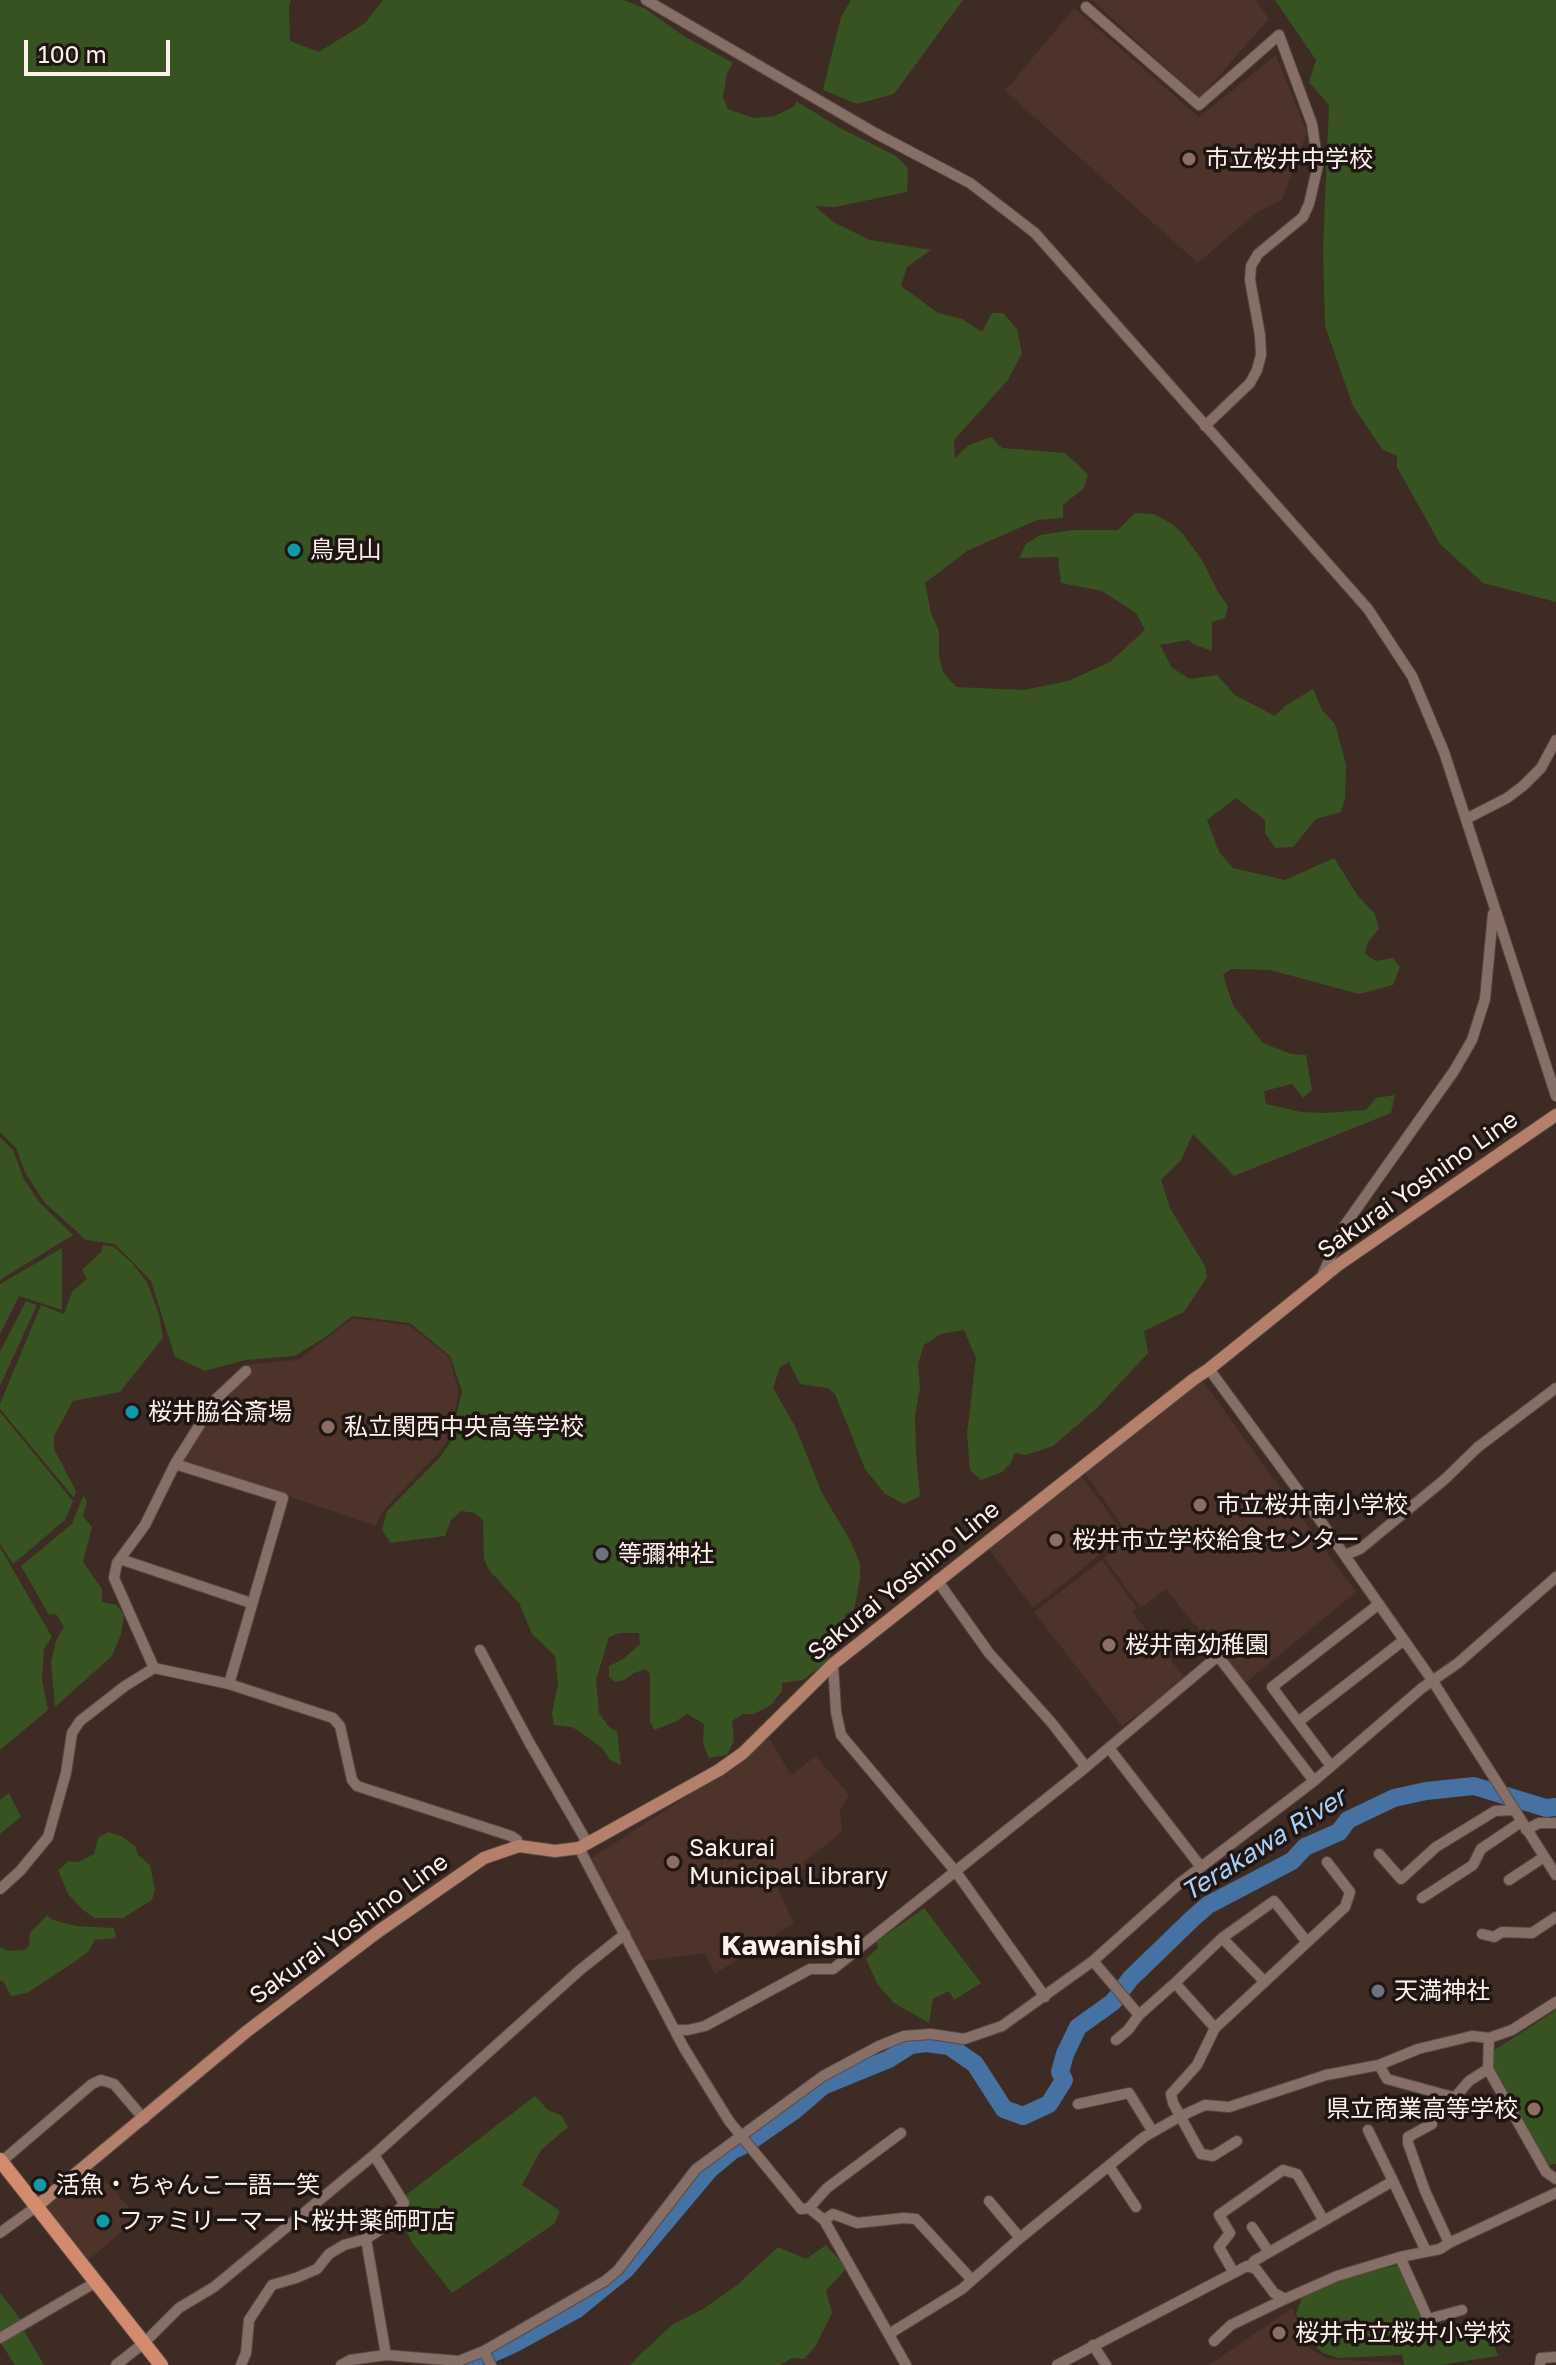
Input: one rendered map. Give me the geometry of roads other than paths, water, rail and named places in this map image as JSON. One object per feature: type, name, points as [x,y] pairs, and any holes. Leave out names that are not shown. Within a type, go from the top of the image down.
[{"type":"highway","points":[[1,2161],[161,2365]]},
{"type":"main road","name":"Sakurai Yoshino Line","points":[[37,2206],[246,2032],[379,1931],[484,1858],[519,1846],[555,1851],[584,1846],[719,1770],[743,1753],[833,1664],[937,1580],[1376,1236],[1556,1115]]},
{"type":"street","points":[[646,0],[875,133],[970,183],[1035,233],[1368,609],[1412,676],[1444,752],[1556,1096]]},
{"type":"street","points":[[1086,7],[1199,105],[1279,35],[1312,124],[1318,165],[1309,204],[1303,217],[1258,254],[1251,266],[1250,280],[1260,335],[1261,355],[1257,370],[1250,383],[1205,426]]},
{"type":"street","points":[[1466,819],[1523,786],[1541,768],[1556,740]]},
{"type":"street","points":[[1320,1280],[1345,1225],[1454,1071],[1472,1040],[1487,987],[1494,907]]},
{"type":"street","points":[[1209,1369],[1432,1680],[1556,1875]]},
{"type":"street","points":[[154,1668],[114,1578],[120,1559],[145,1525],[175,1464],[216,1399],[246,1371]]},
{"type":"street","points":[[1345,1555],[1360,1549],[1444,1480],[1478,1447],[1556,1388]]},
{"type":"street","points":[[175,1464],[283,1498],[229,1684]]},
{"type":"street","points":[[120,1559],[251,1603]]},
{"type":"street","points":[[341,2365],[350,2360],[386,2355],[459,2361],[487,2357],[605,2281],[618,2270],[696,2169],[823,2076],[904,2036],[931,2034],[964,2039],[1002,2026],[1093,1961],[1201,1867],[1314,1781],[1432,1680],[1458,1663],[1556,1577]]},
{"type":"street","points":[[937,1580],[989,1653],[1051,1722],[1086,1767]]},
{"type":"street","points":[[1331,1766],[1272,1687],[1379,1604]]},
{"type":"street","points":[[1298,1722],[1404,1640]]},
{"type":"street","points":[[480,1650],[584,1846],[675,2030],[741,2138],[801,2209],[809,2208],[827,2188],[901,2133]]},
{"type":"street","points":[[675,2030],[705,2026],[810,1969],[833,1969],[1086,1767],[1218,1656],[1314,1781]]},
{"type":"street","points":[[833,1664],[832,1679],[841,1735],[956,1872],[1045,1997]]},
{"type":"street","points":[[0,1889],[20,1871],[48,1837],[66,1773],[72,1733],[80,1721],[154,1668],[229,1684],[333,1718],[340,1726],[352,1780],[357,1786],[511,1836],[519,1846]]},
{"type":"street","points":[[1109,1748],[1201,1867]]},
{"type":"street","points":[[1379,1854],[1401,1879],[1436,1847],[1495,1811],[1513,1810]]},
{"type":"street","points":[[1422,1898],[1473,1865],[1481,1849],[1524,1826],[1556,1823]]},
{"type":"street","points":[[1509,1880],[1544,1857]]},
{"type":"street","points":[[1237,2141],[1213,2156],[1201,2154],[1179,2117],[1171,2094],[1197,2065],[1215,2028],[1345,1907],[1350,1892],[1327,1862]]},
{"type":"street","points":[[1116,2040],[1222,1938],[1274,1901],[1307,1942]]},
{"type":"street","points":[[1482,1934],[1494,1937],[1502,1932],[1532,1933],[1556,1917]]},
{"type":"street","points":[[116,2365],[144,2343],[179,2308],[214,2287],[374,2155],[580,1970],[625,1934]]},
{"type":"street","points":[[1222,1938],[1265,1982]]},
{"type":"street","points":[[1093,1961],[1139,2015]]},
{"type":"street","points":[[1175,1983],[1215,2028]]},
{"type":"street","points":[[889,2334],[972,2280],[1109,2166],[1153,2132],[1179,2117],[1205,2105],[1229,2107],[1326,2075],[1379,2065],[1418,2049],[1472,2036],[1489,2038],[1512,2030],[1556,2002]]},
{"type":"street","points":[[1489,2038],[1488,2069],[1546,2172],[1556,2179]]},
{"type":"street","points":[[1379,2065],[1387,2079],[1453,2097]]},
{"type":"street","points":[[1417,2114],[1427,2112],[1453,2097],[1469,2081],[1488,2069]]},
{"type":"street","points":[[1,2161],[92,2084],[101,2080],[114,2084],[144,2119]]},
{"type":"street","points":[[1078,2104],[1129,2093],[1153,2132]]},
{"type":"street","points":[[1432,2124],[1408,2137],[1408,2143],[1425,2191],[1449,2243]]},
{"type":"street","points":[[1368,2130],[1426,2251]]},
{"type":"street","points":[[241,2365],[246,2353],[249,2320],[272,2285],[317,2269],[336,2249],[366,2239],[387,2225],[404,2203],[374,2155]]},
{"type":"street","points":[[1109,2166],[1136,2207]]},
{"type":"street","points":[[1234,2273],[1219,2247],[1230,2233],[1219,2215],[1283,2170],[1297,2174],[1324,2221]]},
{"type":"street","points":[[1057,2365],[1252,2265],[1269,2252],[1393,2181]]},
{"type":"street","points":[[1214,2341],[1231,2325],[1337,2276],[1400,2257],[1440,2249],[1556,2193]]},
{"type":"street","points":[[989,2201],[1020,2238]]},
{"type":"street","points":[[0,2233],[37,2206]]},
{"type":"street","points":[[809,2208],[824,2220],[906,2365]]},
{"type":"street","points":[[824,2220],[833,2214],[857,2223],[916,2219],[972,2280]]},
{"type":"street","points":[[1252,2227],[1269,2252]]},
{"type":"street","points":[[366,2239],[386,2355]]},
{"type":"street","points":[[1400,2257],[1428,2319],[1462,2310]]},
{"type":"street","points":[[1252,2265],[1274,2293],[1285,2299]]},
{"type":"street","points":[[0,2338],[96,2282]]},
{"type":"street","points":[[1093,2345],[1106,2365]]},
{"type":"street","points":[[1540,2365],[1541,2358],[1556,2357]]},
{"type":"waterway","name":"Terakawa River","points":[[467,2365],[577,2309],[626,2269],[710,2169],[733,2150],[795,2110],[823,2086],[889,2059],[911,2045],[949,2046],[975,2064],[1004,2109],[1023,2116],[1049,2104],[1064,2080],[1060,2072],[1078,2027],[1113,2002],[1130,1979],[1192,1919],[1208,1905],[1292,1861],[1305,1847],[1339,1832],[1348,1820],[1394,1798],[1474,1786],[1546,1808],[1556,1807]]},
{"type":"place","name":"市立桜井中学校","points":[[1189,159]]},
{"type":"place","name":"鳥見山","points":[[294,550]]},
{"type":"place","name":"桜井脇谷斎場","points":[[132,1412]]},
{"type":"place","name":"私立関西中央高等学校","points":[[328,1427]]},
{"type":"place","name":"市立桜井南小学校","points":[[1200,1505]]},
{"type":"place","name":"桜井市立学校給食センター","points":[[1056,1540]]},
{"type":"place","name":"等彌神社","points":[[602,1554]]},
{"type":"place","name":"桜井南幼稚園","points":[[1109,1645]]},
{"type":"place","name":"Sakurai Municipal Library","points":[[673,1862]]},
{"type":"place","name":"天満神社","points":[[1378,1991]]},
{"type":"place","name":"県立商業高等学校","points":[[1534,2109]]},
{"type":"place","name":"活魚・ちゃんこ一語一笑","points":[[40,2185]]},
{"type":"place","name":"ファミリーマート桜井薬師町店","points":[[103,2221]]},
{"type":"place","name":"桜井市立桜井小学校","points":[[1279,2333]]},
{"type":"district","name":"Kawanishi","points":[[791,1946]]}]
